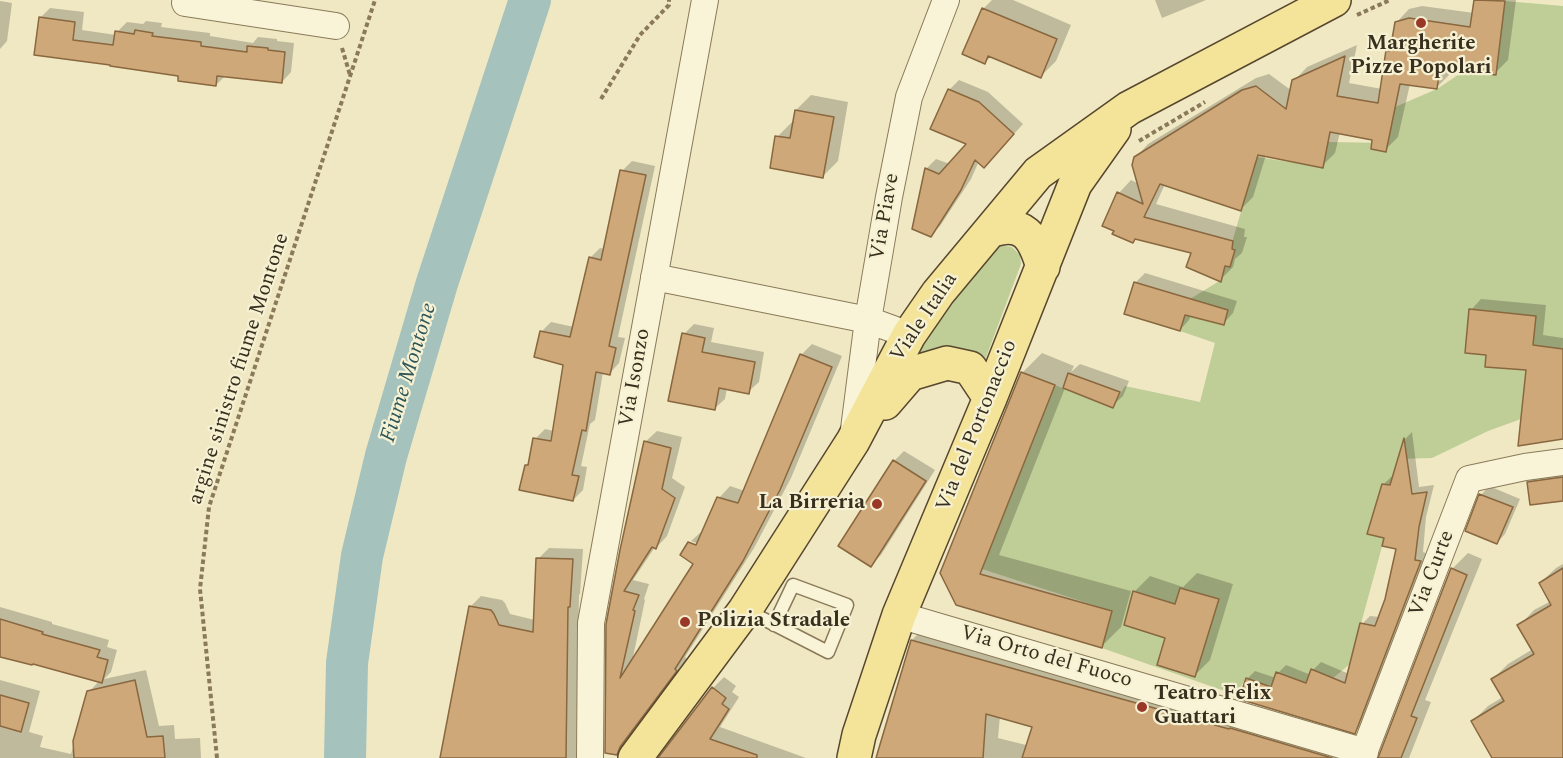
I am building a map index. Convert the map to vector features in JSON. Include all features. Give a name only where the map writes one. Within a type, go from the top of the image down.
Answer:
[{"type":"main road","name":"Viale Italia","points":[[635,758],[745,610],[853,441],[909,335],[938,293],[1038,173],[1130,108],[1343,9]]},
{"type":"main road","name":"Via del Portonaccio","points":[[854,758],[859,735],[899,615],[1076,184],[1130,108]]},
{"type":"main road","points":[[990,231],[1002,226],[1020,228],[1030,237],[1043,267]]},
{"type":"main road","points":[[853,441],[910,374],[947,363],[970,368],[990,398]]},
{"type":"street","name":"Via Isonzo","points":[[590,758],[591,623],[705,0]]},
{"type":"street","name":"Via Piave","points":[[853,441],[868,320],[909,97],[946,0]]},
{"type":"street","points":[[180,1],[336,26]]},
{"type":"street","points":[[654,277],[868,320],[909,335]]},
{"type":"street","name":"Via Curte","points":[[1364,755],[1469,478],[1563,462]]},
{"type":"street","name":"Via Orto del Fuoco","points":[[899,615],[1364,755]]},
{"type":"lane","points":[[745,610],[774,625],[828,652],[848,605],[793,585],[774,625]]},
{"type":"path","name":"argine sinistro fiume Montone","points":[[217,758],[200,589],[209,507],[375,0]]},
{"type":"path","points":[[601,99],[640,36],[669,4],[669,0]]},
{"type":"path","points":[[1343,9],[1390,0]]},
{"type":"path","points":[[1138,141],[1210,99]]},
{"type":"green space","points":[[1505,1],[1563,6],[1563,349],[1531,345],[1521,419],[1488,431],[1432,458],[1397,459],[1387,528],[1350,664],[1333,678],[1311,669],[1306,683],[1277,672],[1271,687],[1246,678],[1236,695],[1102,648],[1112,611],[982,569],[1055,385],[1112,408],[1125,386],[1200,402],[1215,343],[1180,331],[1190,299],[1221,280],[1257,157],[1323,167],[1328,142],[1388,143],[1395,107],[1437,89],[1464,71],[1495,75]]},
{"type":"green space","points":[[999,245],[1012,247],[1020,255],[1021,264],[982,368],[909,367],[964,281]]},
{"type":"building","points":[[1474,0],[1505,1],[1496,75],[1440,68],[1437,89],[1400,84],[1386,152],[1371,149],[1372,140],[1330,132],[1323,168],[1258,155],[1241,211],[1160,184],[1144,217],[1233,241],[1232,249],[1235,250],[1230,267],[1225,266],[1221,282],[1186,267],[1191,253],[1135,239],[1133,243],[1112,234],[1114,231],[1102,226],[1117,192],[1143,204],[1132,165],[1134,157],[1242,90],[1256,86],[1286,109],[1292,80],[1345,56],[1337,96],[1378,103],[1386,50],[1390,51],[1395,22],[1409,18],[1470,27]]},
{"type":"building","points":[[982,8],[1057,39],[1041,78],[988,56],[985,64],[962,54]]},
{"type":"building","points":[[39,17],[75,22],[73,40],[113,45],[115,31],[134,34],[135,30],[153,33],[152,36],[201,42],[201,46],[247,52],[247,46],[285,52],[282,83],[217,76],[216,86],[178,81],[178,76],[34,55]]},
{"type":"building","points":[[948,89],[979,102],[1014,134],[984,168],[975,160],[961,190],[931,237],[912,229],[925,168],[939,174],[966,144],[930,129]]},
{"type":"building","points":[[795,110],[834,117],[823,178],[770,168],[775,136],[790,138]]},
{"type":"building","points":[[620,170],[646,175],[609,346],[616,348],[610,375],[596,372],[586,431],[582,430],[572,475],[579,476],[573,501],[519,490],[525,465],[528,465],[533,438],[551,441],[563,365],[534,357],[540,331],[570,337],[589,257],[601,260]]},
{"type":"building","points":[[1134,282],[1228,310],[1224,325],[1185,315],[1180,331],[1124,314]]},
{"type":"building","points":[[1469,309],[1536,316],[1533,345],[1563,349],[1563,439],[1518,446],[1526,370],[1485,367],[1486,355],[1465,353]]},
{"type":"building","points":[[682,333],[705,338],[702,352],[755,362],[749,394],[719,388],[715,410],[668,401]]},
{"type":"building","points":[[800,354],[832,367],[780,490],[743,561],[675,669],[677,671],[620,747],[617,755],[605,753],[606,624],[644,441],[671,448],[662,489],[675,498],[656,549],[652,547],[624,591],[639,595],[633,610],[635,611],[620,678],[693,564],[680,555],[688,542],[696,545],[717,497],[738,503]]},
{"type":"building","points":[[1021,372],[1055,385],[980,574],[1112,611],[1102,648],[956,605],[940,573]]},
{"type":"building","points":[[1068,373],[1120,392],[1113,408],[1063,388]]},
{"type":"building","points":[[1404,438],[1412,494],[1427,492],[1415,560],[1421,561],[1355,734],[1239,699],[1246,678],[1271,687],[1276,672],[1306,683],[1311,669],[1345,683],[1360,623],[1375,626],[1385,599],[1396,549],[1382,546],[1384,538],[1367,534],[1382,484],[1390,485]]},
{"type":"building","points":[[893,460],[926,481],[871,567],[838,546]]},
{"type":"building","points":[[1563,477],[1563,501],[1530,505],[1527,482]]},
{"type":"building","points":[[1479,494],[1513,507],[1497,544],[1465,531]]},
{"type":"building","points":[[536,558],[573,559],[570,607],[568,607],[566,758],[440,758],[469,606],[491,610],[499,625],[533,632]]},
{"type":"building","points":[[1451,568],[1467,575],[1411,716],[1417,718],[1401,758],[1378,758]]},
{"type":"building","points":[[1563,568],[1563,758],[1492,758],[1471,721],[1504,701],[1491,679],[1534,654],[1517,625],[1551,605],[1539,583]]},
{"type":"building","points":[[1180,588],[1219,599],[1195,677],[1157,665],[1165,638],[1124,625],[1133,591],[1175,604]]},
{"type":"building","points":[[0,619],[43,632],[42,634],[100,650],[97,657],[108,660],[102,683],[0,657]]},
{"type":"building","points":[[911,640],[1332,758],[1022,758],[1032,727],[986,714],[983,758],[876,758]]},
{"type":"building","points":[[135,680],[147,737],[163,736],[165,758],[74,758],[73,741],[87,691]]},
{"type":"building","points":[[712,687],[726,698],[722,704],[729,709],[710,739],[757,755],[757,758],[658,758]]},
{"type":"building","points":[[0,695],[29,703],[21,732],[0,726]]},
{"type":"waterway","name":"Fiume Montone","points":[[345,758],[347,663],[362,556],[386,456],[437,283],[530,0]]},
{"type":"place","name":"Margherite Pizze Popolari","points":[[1421,23]]},
{"type":"place","name":"La Birreria","points":[[877,504]]},
{"type":"place","name":"Polizia Stradale","points":[[685,622]]},
{"type":"place","name":"Teatro Felix Guattari","points":[[1142,707]]}]
